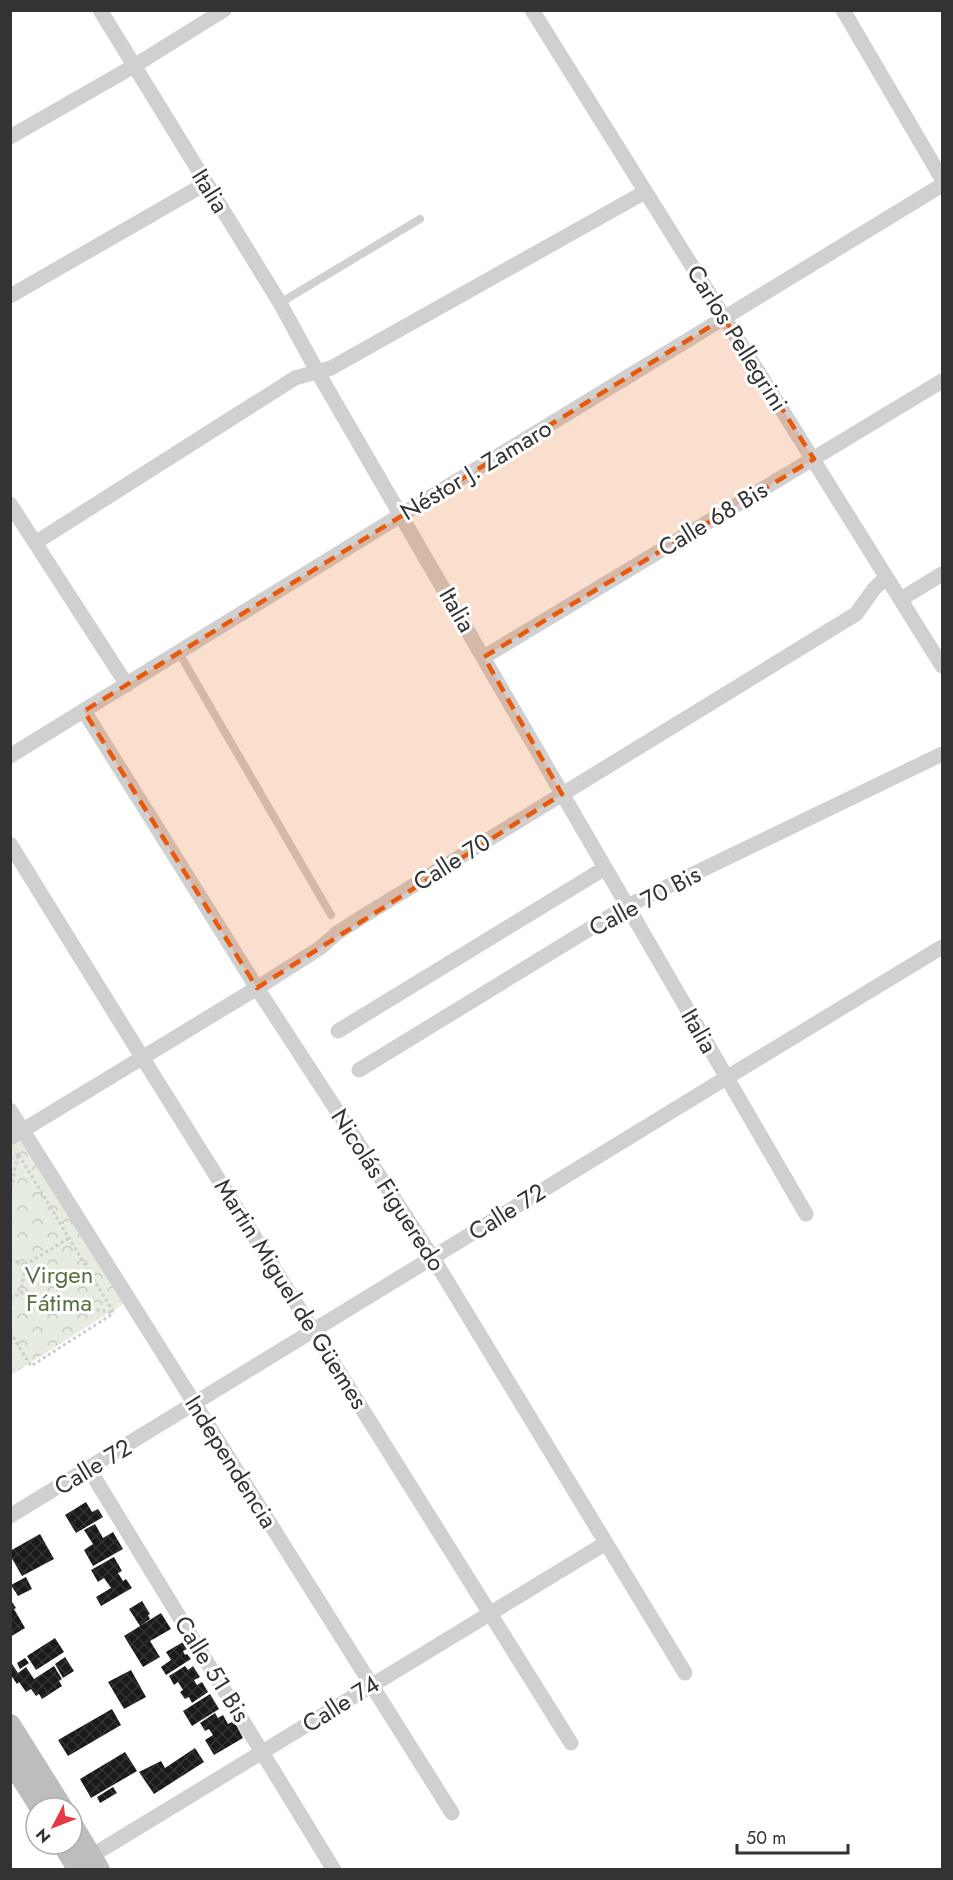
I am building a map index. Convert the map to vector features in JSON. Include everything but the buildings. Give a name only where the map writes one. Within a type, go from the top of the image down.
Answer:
[{"type":"main road","points":[[10,1725],[54,1796]]},
{"type":"main road","points":[[10,1759],[33,1796]]},
{"type":"street","name":"Italia","points":[[100,10],[280,303],[317,371],[806,1214]]},
{"type":"street","points":[[10,137],[134,66],[224,10]]},
{"type":"street","name":"Carlos Pellegrini","points":[[532,10],[942,666]]},
{"type":"street","points":[[843,10],[942,179]]},
{"type":"street","points":[[10,296],[206,184]]},
{"type":"street","name":"Néstor J. Zamaro","points":[[10,756],[942,185]]},
{"type":"street","points":[[35,543],[295,378],[331,368],[645,192]]},
{"type":"street","name":"Calle 68 Bis","points":[[484,657],[942,381]]},
{"type":"street","points":[[10,504],[127,685]]},
{"type":"street","points":[[901,599],[942,574]]},
{"type":"street","name":"Calle 70","points":[[17,1135],[320,948],[337,933],[362,917],[856,614],[886,577]]},
{"type":"street","name":"Nicolás Figueredo","points":[[84,711],[256,988],[433,1258],[685,1672]]},
{"type":"street","name":"Calle 70 Bis","points":[[359,1070],[627,906],[942,754]]},
{"type":"street","name":"Martin Miguel de Güemes","points":[[10,844],[572,1743]]},
{"type":"street","points":[[338,1031],[605,868]]},
{"type":"street","name":"Calle 72","points":[[10,1516],[942,947]]},
{"type":"street","name":"Independencia","points":[[10,1110],[17,1135],[195,1404],[452,1813]]},
{"type":"street","name":"Calle 51 Bis","points":[[89,1469],[334,1869]]},
{"type":"street","name":"Calle 74","points":[[86,1865],[372,1684],[606,1543]]},
{"type":"lane","points":[[280,303],[420,219]]},
{"type":"lane","points":[[179,653],[331,915]]},
{"type":"path","points":[[10,1158],[18,1154]]},
{"type":"path","points":[[10,1194],[18,1154]]},
{"type":"path","points":[[18,1154],[114,1313]]},
{"type":"path","points":[[25,1265],[69,1238]]},
{"type":"path","points":[[10,1259],[25,1265]]},
{"type":"path","points":[[21,1293],[25,1265]]},
{"type":"path","points":[[10,1299],[21,1293],[114,1313]]},
{"type":"path","points":[[10,1332],[31,1366],[114,1313]]},
{"type":"highlighted area","points":[[724,318],[814,459],[484,657],[562,794],[257,988],[84,711]]},
{"type":"green space","name":"Virgen Fátima","points":[[21,1138],[123,1304],[11,1375],[10,1144]]}]
